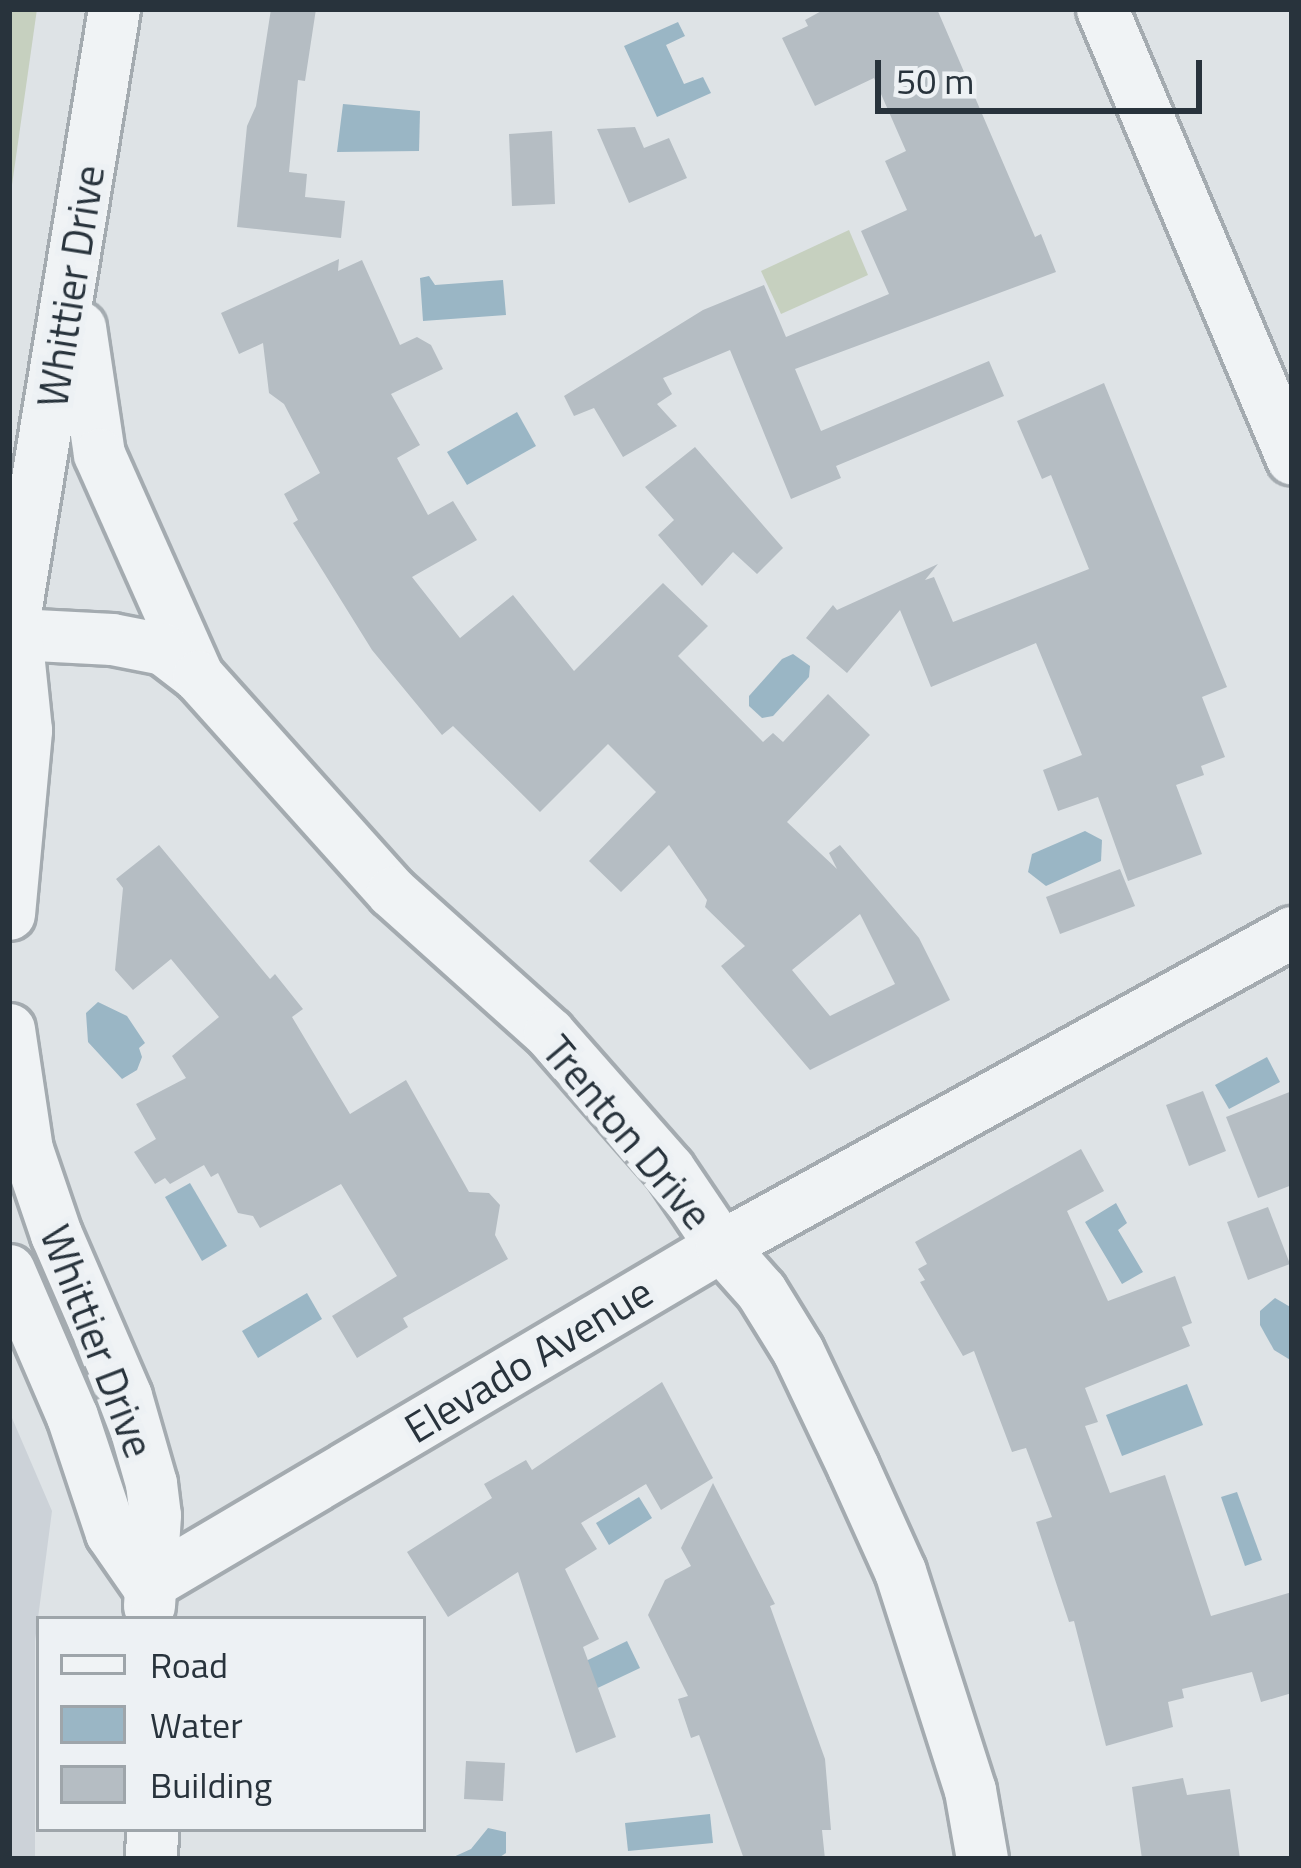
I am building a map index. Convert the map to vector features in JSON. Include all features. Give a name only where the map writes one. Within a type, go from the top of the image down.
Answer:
[{"type":"street","name":"Whittier Drive","points":[[9,914],[26,746],[12,642],[113,9]]},
{"type":"street","points":[[1102,9],[1292,458]]},
{"type":"street","points":[[72,273],[99,454],[198,676]]},
{"type":"street","name":"Trenton Drive","points":[[12,642],[112,639],[164,649],[198,676],[392,892],[549,1033],[612,1100],[760,1291],[798,1351],[900,1571],[970,1790],[982,1859]]},
{"type":"street","name":"Elevado Avenue","points":[[148,1602],[721,1246],[1292,932]]},
{"type":"street","name":"Whittier Drive","points":[[9,1029],[27,1149],[56,1234],[125,1396],[151,1483],[155,1516],[148,1602]]},
{"type":"street","name":"Whittier Drive","points":[[9,1270],[72,1416],[112,1533],[148,1602]]},
{"type":"shaded area","points":[[9,1411],[52,1511],[36,1616],[35,1859],[9,1859]]},
{"type":"green space","points":[[9,9],[37,9],[9,206]]},
{"type":"green space","points":[[849,230],[868,275],[781,314],[761,271]]},
{"type":"water","points":[[678,22],[685,36],[666,45],[684,84],[703,77],[711,93],[657,117],[624,46]]},
{"type":"water","points":[[343,104],[420,111],[419,151],[337,152]]},
{"type":"water","points":[[429,276],[435,285],[503,280],[506,315],[423,321],[420,278]]},
{"type":"water","points":[[517,412],[536,446],[467,485],[447,452]]},
{"type":"water","points":[[793,654],[810,666],[809,677],[773,716],[762,718],[749,706],[749,696],[782,659]]},
{"type":"water","points":[[1085,831],[1102,840],[1101,861],[1046,886],[1028,872],[1032,854]]},
{"type":"water","points":[[98,1002],[127,1016],[145,1043],[139,1048],[142,1057],[137,1070],[122,1079],[88,1042],[86,1013]]},
{"type":"water","points":[[1267,1057],[1280,1082],[1229,1109],[1215,1085]]},
{"type":"water","points":[[190,1183],[227,1246],[202,1261],[165,1197]]},
{"type":"water","points":[[1116,1203],[1127,1223],[1118,1230],[1143,1272],[1122,1284],[1085,1222]]},
{"type":"water","points":[[307,1293],[322,1319],[258,1358],[242,1331]]},
{"type":"water","points":[[1275,1298],[1292,1308],[1292,1361],[1274,1350],[1260,1325],[1260,1311]]},
{"type":"water","points":[[1187,1384],[1203,1425],[1122,1456],[1106,1415]]},
{"type":"water","points":[[1237,1492],[1262,1560],[1245,1566],[1221,1497]]},
{"type":"water","points":[[639,1497],[652,1518],[609,1545],[596,1523]]},
{"type":"water","points":[[627,1641],[640,1668],[568,1702],[555,1676]]},
{"type":"water","points":[[710,1814],[713,1843],[628,1851],[625,1823]]},
{"type":"water","points":[[488,1828],[506,1832],[506,1853],[497,1859],[449,1859],[471,1849]]},
{"type":"building","points":[[271,9],[316,9],[305,81],[298,80],[289,172],[307,174],[305,197],[345,201],[341,238],[237,227],[247,126],[256,106]]},
{"type":"building","points":[[825,9],[937,9],[1035,237],[1041,234],[1056,272],[795,369],[821,431],[989,361],[1004,396],[836,466],[841,478],[791,499],[730,350],[663,378],[672,394],[657,404],[677,426],[623,457],[594,408],[574,416],[564,396],[703,310],[764,285],[786,337],[889,294],[861,231],[907,210],[885,161],[906,151],[874,78],[815,106],[782,38],[808,26],[805,20]]},
{"type":"building","points":[[635,127],[644,148],[669,138],[687,178],[629,203],[597,129]]},
{"type":"building","points":[[552,131],[555,204],[512,206],[509,134]]},
{"type":"building","points":[[339,259],[338,271],[362,260],[400,345],[417,337],[431,345],[443,369],[391,394],[420,445],[397,458],[428,515],[453,501],[477,540],[412,577],[460,638],[513,595],[574,671],[663,583],[708,626],[678,656],[763,742],[773,733],[783,742],[828,694],[870,735],[787,822],[837,869],[829,853],[840,845],[919,938],[950,1000],[810,1070],[721,966],[745,946],[705,907],[707,900],[669,845],[621,892],[589,861],[656,792],[608,744],[540,812],[453,726],[442,735],[372,650],[293,523],[298,520],[284,494],[320,473],[284,404],[269,393],[263,343],[239,354],[221,313]],"holes":[[[860,914],[895,984],[830,1016],[792,970]]]},
{"type":"building","points":[[1104,383],[1227,687],[1202,697],[1225,757],[1201,766],[1204,775],[1176,785],[1202,854],[1128,881],[1098,797],[1058,811],[1043,770],[1082,755],[1036,643],[931,687],[900,610],[847,673],[806,638],[833,605],[837,610],[938,564],[925,580],[934,577],[953,622],[1089,569],[1051,475],[1042,479],[1017,421]]},
{"type":"building","points":[[695,447],[783,548],[757,574],[733,552],[702,586],[658,535],[674,520],[645,487]]},
{"type":"building","points":[[159,845],[270,979],[275,974],[303,1009],[292,1017],[350,1114],[406,1080],[469,1192],[489,1193],[500,1205],[495,1235],[508,1259],[403,1318],[408,1327],[357,1358],[332,1316],[397,1276],[341,1184],[260,1228],[253,1216],[238,1213],[218,1173],[211,1177],[204,1165],[170,1184],[165,1178],[155,1184],[134,1152],[156,1139],[136,1104],[186,1078],[172,1056],[219,1017],[171,959],[133,990],[115,970],[123,888],[116,879]]},
{"type":"building","points":[[1120,869],[1135,906],[1060,934],[1046,897]]},
{"type":"building","points":[[1203,1091],[1226,1151],[1189,1166],[1166,1105]]},
{"type":"building","points":[[1292,1091],[1292,1185],[1258,1198],[1226,1117]]},
{"type":"building","points":[[1081,1149],[1104,1191],[1067,1211],[1108,1301],[1175,1276],[1192,1323],[1182,1327],[1190,1346],[1085,1388],[1098,1422],[1085,1426],[1110,1493],[1165,1475],[1211,1616],[1292,1592],[1292,1693],[1261,1702],[1252,1672],[1182,1689],[1184,1698],[1168,1702],[1173,1727],[1106,1746],[1074,1621],[1069,1622],[1036,1522],[1052,1517],[1026,1448],[1012,1452],[974,1351],[963,1356],[920,1282],[925,1280],[918,1269],[927,1264],[915,1242]]},
{"type":"building","points":[[1268,1207],[1290,1264],[1248,1280],[1227,1222]]},
{"type":"building","points":[[662,1382],[713,1478],[661,1510],[646,1484],[581,1523],[597,1549],[565,1569],[599,1639],[583,1647],[616,1737],[576,1753],[518,1572],[448,1617],[407,1552],[492,1498],[484,1484],[526,1460],[532,1470]]},
{"type":"building","points":[[713,1483],[775,1604],[770,1606],[825,1759],[831,1830],[822,1830],[825,1859],[744,1859],[699,1735],[691,1738],[678,1699],[688,1696],[648,1615],[665,1580],[691,1566],[681,1548]]},
{"type":"building","points":[[466,1761],[505,1763],[503,1801],[464,1799]]},
{"type":"building","points":[[1183,1778],[1187,1795],[1230,1789],[1240,1859],[1142,1859],[1132,1787]]}]
